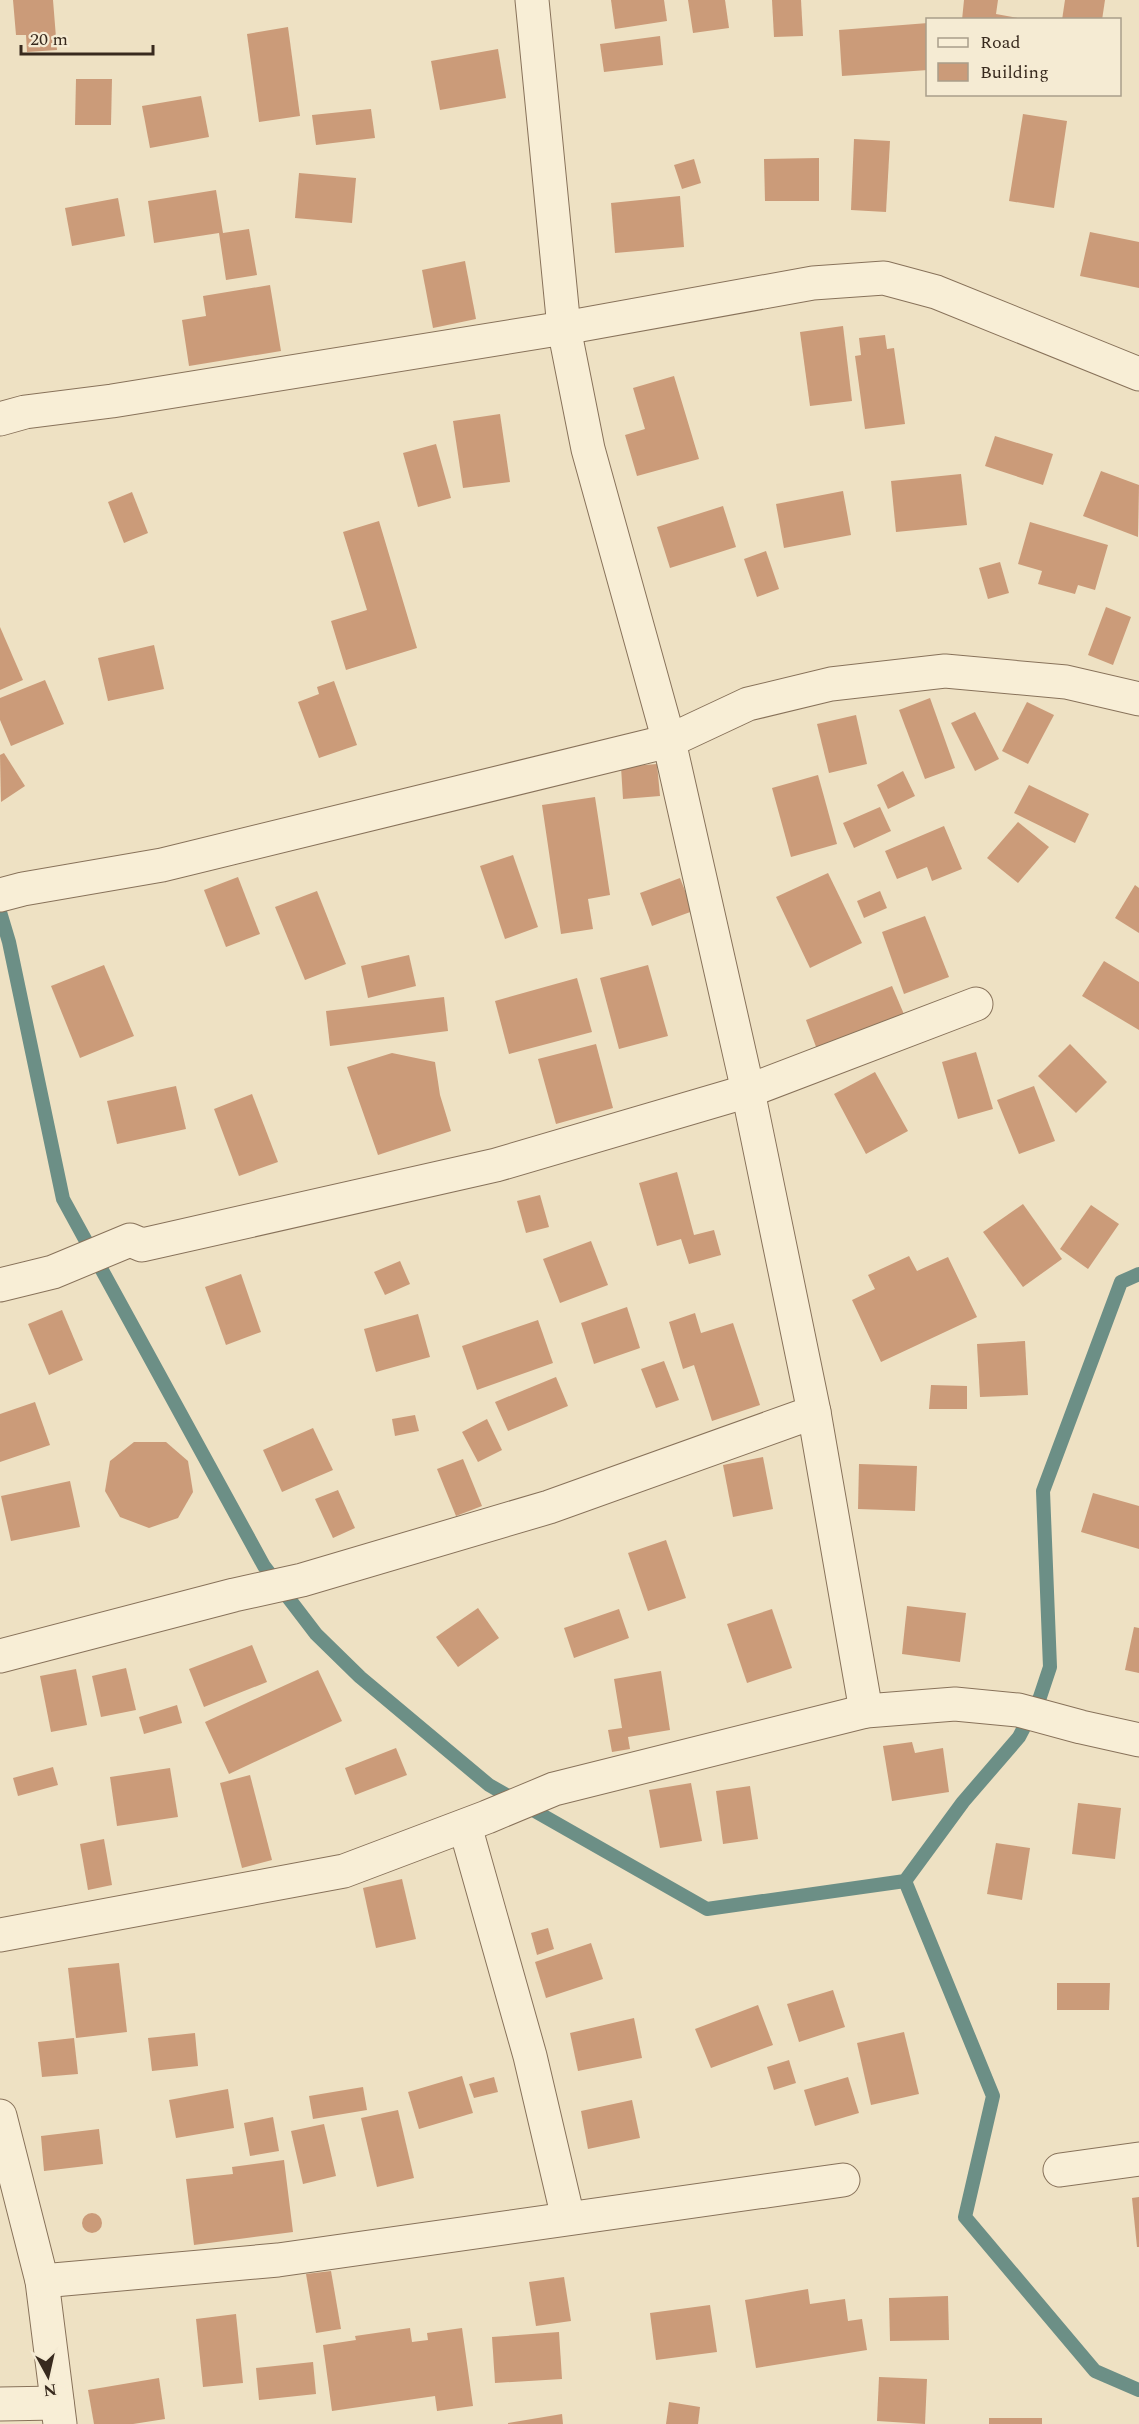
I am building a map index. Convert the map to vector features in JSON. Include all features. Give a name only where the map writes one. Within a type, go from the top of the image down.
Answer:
[{"type":"street","points":[[532,0],[564,328],[588,449],[669,741],[748,1091],[814,1412],[866,1711]]},
{"type":"street","points":[[0,419],[25,412],[124,399],[564,328],[813,283],[884,278],[936,292],[1139,374]]},
{"type":"street","points":[[0,895],[22,889],[162,865],[669,741],[748,704],[831,684],[945,671],[1066,682],[1139,699]]},
{"type":"street","points":[[0,1285],[53,1272],[130,1240],[142,1245],[496,1165],[748,1091],[976,1004]]},
{"type":"street","points":[[0,1656],[234,1595],[302,1580],[549,1507],[814,1412]]},
{"type":"street","points":[[0,1935],[344,1870],[465,1826],[554,1789],[866,1711],[955,1704],[1032,1714],[1139,1740]]},
{"type":"street","points":[[465,1826],[530,2056],[568,2218]]},
{"type":"street","points":[[0,2116],[42,2281],[59,2414],[0,2404]]},
{"type":"street","points":[[1060,2170],[1139,2159]]},
{"type":"street","points":[[42,2281],[278,2260],[843,2180]]},
{"type":"building","points":[[13,0],[53,0],[57,50],[27,52],[26,35],[16,35]]},
{"type":"building","points":[[611,0],[664,0],[667,21],[615,29]]},
{"type":"building","points":[[688,0],[725,0],[729,28],[693,33]]},
{"type":"building","points":[[772,0],[801,0],[803,36],[774,37]]},
{"type":"building","points":[[964,0],[998,0],[996,14],[1018,18],[962,18]]},
{"type":"building","points":[[1065,0],[1105,0],[1102,18],[1062,18]]},
{"type":"building","points":[[926,23],[926,70],[842,76],[839,30]]},
{"type":"building","points":[[288,27],[300,116],[259,122],[247,34]]},
{"type":"building","points":[[660,36],[663,65],[604,72],[600,44]]},
{"type":"building","points":[[498,49],[506,98],[440,110],[431,61]]},
{"type":"building","points":[[76,79],[112,79],[111,125],[75,125]]},
{"type":"building","points":[[201,96],[209,137],[150,148],[142,106]]},
{"type":"building","points":[[371,109],[375,138],[316,145],[312,115]]},
{"type":"building","points":[[1023,114],[1067,121],[1054,208],[1009,201]]},
{"type":"building","points":[[854,139],[890,141],[886,212],[851,210]]},
{"type":"building","points":[[819,158],[819,201],[765,201],[764,159]]},
{"type":"building","points":[[694,159],[701,183],[682,189],[674,165]]},
{"type":"building","points":[[299,173],[356,178],[352,223],[295,218]]},
{"type":"building","points":[[216,190],[223,233],[249,229],[257,275],[226,280],[219,233],[154,243],[148,201]]},
{"type":"building","points":[[680,196],[684,247],[615,253],[611,203]]},
{"type":"building","points":[[118,198],[125,236],[72,246],[65,208]]},
{"type":"building","points":[[1090,232],[1139,242],[1139,288],[1080,276]]},
{"type":"building","points":[[465,261],[476,319],[433,328],[422,270]]},
{"type":"building","points":[[270,285],[281,351],[189,366],[182,320],[206,316],[203,296]]},
{"type":"building","points":[[843,326],[852,401],[810,406],[800,332]]},
{"type":"building","points":[[885,335],[887,349],[894,348],[905,424],[865,429],[855,356],[861,355],[859,338]]},
{"type":"building","points":[[674,376],[699,459],[637,476],[625,435],[645,429],[633,388]]},
{"type":"building","points":[[500,414],[510,482],[463,488],[453,421]]},
{"type":"building","points":[[995,436],[1053,454],[1043,485],[985,466]]},
{"type":"building","points":[[436,444],[451,498],[418,507],[403,453]]},
{"type":"building","points":[[1101,471],[1139,485],[1138,537],[1083,516]]},
{"type":"building","points":[[961,474],[967,525],[896,532],[891,481]]},
{"type":"building","points":[[843,491],[851,535],[784,548],[776,504]]},
{"type":"building","points":[[132,492],[148,533],[124,543],[108,502]]},
{"type":"building","points":[[723,506],[736,547],[670,568],[657,527]]},
{"type":"building","points":[[379,521],[417,648],[346,670],[331,621],[367,610],[343,532]]},
{"type":"building","points":[[1030,522],[1108,545],[1095,590],[1078,585],[1075,594],[1038,584],[1042,571],[1018,564]]},
{"type":"building","points":[[766,551],[779,589],[757,597],[744,559]]},
{"type":"building","points":[[1000,562],[1009,593],[988,599],[979,568]]},
{"type":"building","points":[[1106,607],[1131,617],[1113,665],[1088,655]]},
{"type":"building","points":[[0,627],[23,680],[0,690]]},
{"type":"building","points":[[154,645],[164,689],[108,701],[98,658]]},
{"type":"building","points":[[45,680],[64,724],[11,746],[0,720],[0,698]]},
{"type":"building","points":[[334,681],[357,745],[319,758],[298,702],[319,694],[317,687]]},
{"type":"building","points":[[930,698],[955,768],[925,779],[899,710]]},
{"type":"building","points":[[1027,702],[1054,715],[1028,764],[1002,751]]},
{"type":"building","points":[[975,712],[999,759],[975,771],[951,723]]},
{"type":"building","points":[[856,715],[867,764],[829,773],[817,724]]},
{"type":"building","points":[[4,753],[25,786],[1,802],[0,755]]},
{"type":"building","points":[[657,764],[660,796],[623,799],[621,767]]},
{"type":"building","points":[[903,771],[915,796],[888,809],[877,785]]},
{"type":"building","points":[[818,775],[837,844],[791,857],[772,788]]},
{"type":"building","points":[[1029,785],[1089,814],[1075,843],[1014,813]]},
{"type":"building","points":[[595,797],[610,895],[588,899],[593,929],[561,934],[542,805]]},
{"type":"building","points":[[880,807],[891,831],[854,848],[843,823]]},
{"type":"building","points":[[1018,822],[1049,847],[1018,883],[987,858]]},
{"type":"building","points":[[944,826],[962,869],[932,881],[927,867],[897,879],[885,851]]},
{"type":"building","points":[[513,855],[538,927],[505,939],[480,866]]},
{"type":"building","points":[[828,873],[862,943],[810,968],[776,897]]},
{"type":"building","points":[[238,877],[260,934],[226,947],[204,890]]},
{"type":"building","points":[[680,878],[693,911],[652,926],[640,893]]},
{"type":"building","points":[[1135,885],[1139,888],[1139,933],[1115,918]]},
{"type":"building","points":[[317,891],[346,964],[305,980],[275,907]]},
{"type":"building","points":[[880,891],[887,908],[864,918],[857,901]]},
{"type":"building","points":[[925,916],[949,977],[904,994],[882,932]]},
{"type":"building","points":[[409,955],[416,986],[368,998],[361,966]]},
{"type":"building","points":[[1104,961],[1139,982],[1139,1030],[1082,996]]},
{"type":"building","points":[[104,965],[134,1036],[80,1058],[51,986]]},
{"type":"building","points":[[648,965],[668,1036],[619,1049],[600,978]]},
{"type":"building","points":[[577,978],[592,1032],[509,1054],[495,1001]]},
{"type":"building","points":[[892,986],[906,1019],[818,1052],[806,1020]]},
{"type":"building","points":[[444,997],[448,1031],[330,1046],[326,1011]]},
{"type":"building","points":[[596,1044],[613,1108],[556,1124],[538,1059]]},
{"type":"building","points":[[1070,1044],[1107,1082],[1076,1113],[1038,1076]]},
{"type":"building","points":[[976,1052],[993,1109],[958,1119],[942,1062]]},
{"type":"building","points":[[392,1053],[435,1062],[440,1095],[451,1131],[378,1155],[347,1067]]},
{"type":"building","points":[[875,1072],[908,1131],[866,1154],[834,1094]]},
{"type":"building","points":[[176,1086],[186,1129],[117,1144],[107,1101]]},
{"type":"building","points":[[1034,1086],[1055,1141],[1019,1154],[997,1100]]},
{"type":"building","points":[[252,1094],[278,1162],[239,1176],[214,1109]]},
{"type":"building","points":[[677,1172],[694,1235],[714,1230],[721,1255],[689,1264],[681,1239],[657,1246],[639,1183]]},
{"type":"building","points":[[540,1195],[549,1227],[526,1233],[517,1201]]},
{"type":"building","points":[[1023,1204],[1062,1259],[1023,1287],[983,1232]]},
{"type":"building","points":[[1091,1205],[1119,1224],[1088,1269],[1060,1249]]},
{"type":"building","points":[[591,1241],[608,1285],[560,1303],[543,1259]]},
{"type":"building","points":[[909,1256],[917,1271],[948,1257],[977,1317],[881,1362],[852,1300],[875,1289],[868,1275]]},
{"type":"building","points":[[400,1261],[410,1284],[385,1295],[374,1272]]},
{"type":"building","points":[[241,1274],[261,1332],[226,1345],[205,1287]]},
{"type":"building","points":[[627,1307],[640,1348],[594,1364],[581,1323]]},
{"type":"building","points":[[62,1310],[83,1360],[49,1375],[28,1324]]},
{"type":"building","points":[[695,1313],[701,1333],[733,1323],[760,1405],[712,1421],[694,1365],[683,1369],[669,1322]]},
{"type":"building","points":[[418,1314],[430,1357],[376,1372],[364,1329]]},
{"type":"building","points":[[538,1320],[553,1363],[477,1390],[462,1346]]},
{"type":"building","points":[[1025,1341],[1028,1395],[980,1397],[977,1344]]},
{"type":"building","points":[[664,1361],[679,1400],[656,1408],[641,1369]]},
{"type":"building","points":[[556,1377],[568,1406],[508,1431],[495,1402]]},
{"type":"building","points":[[931,1385],[967,1386],[967,1409],[929,1409]]},
{"type":"building","points":[[35,1402],[50,1445],[0,1462],[0,1414]]},
{"type":"building","points":[[415,1415],[419,1431],[395,1436],[392,1419]]},
{"type":"building","points":[[487,1419],[502,1450],[478,1462],[462,1432]]},
{"type":"building","points":[[313,1428],[333,1470],[282,1492],[263,1450]]},
{"type":"building","points":[[134,1442],[166,1442],[188,1461],[193,1492],[178,1518],[149,1528],[120,1517],[105,1491],[110,1461]]},
{"type":"building","points":[[763,1457],[773,1509],[733,1517],[723,1465]]},
{"type":"building","points":[[463,1459],[482,1506],[456,1516],[437,1469]]},
{"type":"building","points":[[859,1464],[917,1466],[915,1511],[858,1509]]},
{"type":"building","points":[[70,1481],[80,1527],[11,1541],[1,1496]]},
{"type":"building","points":[[338,1490],[355,1528],[333,1538],[315,1499]]},
{"type":"building","points":[[1093,1493],[1139,1506],[1139,1549],[1081,1532]]},
{"type":"building","points":[[666,1540],[686,1598],[648,1611],[628,1553]]},
{"type":"building","points":[[907,1606],[966,1613],[960,1662],[902,1654]]},
{"type":"building","points":[[478,1608],[499,1638],[458,1667],[436,1637]]},
{"type":"building","points":[[619,1609],[629,1638],[574,1658],[564,1628]]},
{"type":"building","points":[[772,1609],[792,1668],[747,1683],[727,1624]]},
{"type":"building","points":[[1134,1627],[1139,1628],[1139,1673],[1125,1670]]},
{"type":"building","points":[[252,1645],[267,1682],[204,1707],[189,1669]]},
{"type":"building","points":[[126,1668],[136,1710],[101,1717],[92,1676]]},
{"type":"building","points":[[76,1669],[87,1725],[51,1732],[40,1676]]},
{"type":"building","points":[[318,1670],[342,1721],[229,1774],[205,1722]]},
{"type":"building","points":[[661,1671],[670,1730],[628,1737],[630,1749],[612,1752],[608,1730],[622,1728],[614,1679]]},
{"type":"building","points":[[177,1705],[182,1723],[144,1734],[139,1717]]},
{"type":"building","points":[[912,1742],[915,1753],[943,1748],[949,1792],[892,1801],[883,1746]]},
{"type":"building","points":[[396,1748],[407,1775],[355,1795],[345,1768]]},
{"type":"building","points":[[53,1767],[58,1785],[18,1796],[13,1778]]},
{"type":"building","points":[[170,1768],[178,1817],[117,1826],[110,1777]]},
{"type":"building","points":[[250,1775],[272,1860],[242,1868],[220,1783]]},
{"type":"building","points":[[691,1783],[702,1841],[660,1848],[649,1790]]},
{"type":"building","points":[[750,1786],[758,1839],[723,1844],[716,1791]]},
{"type":"building","points":[[1078,1803],[1121,1808],[1115,1859],[1072,1854]]},
{"type":"building","points":[[104,1839],[112,1885],[88,1890],[80,1844]]},
{"type":"building","points":[[996,1843],[1030,1848],[1022,1900],[987,1894]]},
{"type":"building","points":[[402,1879],[416,1939],[376,1948],[363,1888]]},
{"type":"building","points":[[548,1928],[554,1949],[537,1955],[531,1933]]},
{"type":"building","points":[[591,1943],[603,1979],[546,1998],[535,1962]]},
{"type":"building","points":[[119,1963],[127,2032],[76,2038],[68,1968]]},
{"type":"building","points":[[1057,1983],[1110,1983],[1109,2010],[1057,2010]]},
{"type":"building","points":[[833,1990],[845,2027],[799,2042],[787,2004]]},
{"type":"building","points":[[758,2005],[773,2045],[711,2068],[695,2029]]},
{"type":"building","points":[[634,2018],[642,2058],[578,2071],[570,2033]]},
{"type":"building","points":[[904,2032],[919,2094],[871,2105],[857,2043]]},
{"type":"building","points":[[195,2033],[198,2066],[152,2071],[148,2038]]},
{"type":"building","points":[[74,2038],[78,2074],[42,2077],[38,2042]]},
{"type":"building","points":[[789,2060],[796,2083],[774,2090],[767,2067]]},
{"type":"building","points":[[462,2076],[473,2113],[419,2129],[408,2092]]},
{"type":"building","points":[[494,2077],[498,2092],[474,2098],[469,2084]]},
{"type":"building","points":[[848,2077],[859,2113],[815,2126],[804,2090]]},
{"type":"building","points":[[363,2087],[367,2110],[313,2119],[309,2096]]},
{"type":"building","points":[[228,2089],[234,2128],[176,2138],[169,2100]]},
{"type":"building","points":[[632,2100],[640,2138],[588,2149],[581,2111]]},
{"type":"building","points":[[398,2110],[414,2178],[377,2187],[361,2118]]},
{"type":"building","points":[[273,2117],[279,2151],[250,2156],[244,2123]]},
{"type":"building","points":[[324,2124],[336,2176],[303,2184],[291,2131]]},
{"type":"building","points":[[99,2129],[103,2164],[44,2171],[41,2136]]},
{"type":"building","points":[[284,2160],[293,2232],[194,2245],[186,2179],[233,2174],[232,2167]]},
{"type":"building","points":[[1139,2197],[1139,2247],[1137,2247],[1132,2198]]},
{"type":"building","points":[[88,2213],[96,2213],[102,2219],[102,2227],[96,2233],[88,2233],[82,2227],[82,2219]]},
{"type":"building","points":[[331,2271],[341,2329],[316,2333],[306,2274]]},
{"type":"building","points":[[564,2277],[571,2321],[536,2326],[529,2282]]},
{"type":"building","points":[[808,2289],[810,2304],[845,2299],[848,2321],[862,2319],[867,2350],[756,2368],[745,2300]]},
{"type":"building","points":[[948,2296],[949,2340],[890,2341],[889,2298]]},
{"type":"building","points":[[710,2305],[717,2352],[656,2360],[650,2313]]},
{"type":"building","points":[[236,2314],[243,2383],[203,2387],[196,2319]]},
{"type":"building","points":[[410,2328],[412,2342],[428,2340],[427,2333],[462,2328],[473,2406],[437,2411],[435,2396],[332,2411],[323,2345],[356,2340],[355,2336]]},
{"type":"building","points":[[559,2332],[562,2379],[495,2383],[492,2337]]},
{"type":"building","points":[[313,2362],[316,2394],[259,2400],[256,2368]]},
{"type":"building","points":[[879,2377],[927,2379],[925,2424],[877,2421]]},
{"type":"building","points":[[159,2378],[165,2419],[133,2424],[94,2424],[88,2390]]},
{"type":"building","points":[[669,2402],[700,2407],[698,2424],[666,2424]]},
{"type":"building","points":[[562,2414],[563,2424],[508,2424],[508,2423]]},
{"type":"building","points":[[989,2418],[1042,2418],[1042,2424],[989,2424]]},
{"type":"waterway","points":[[0,912],[9,942],[63,1199],[264,1566],[316,1634],[360,1677],[489,1785],[707,1909],[905,1881],[963,1802],[1019,1737],[1040,1697],[1050,1667],[1043,1491],[1121,1282],[1139,1274]]},
{"type":"waterway","points":[[905,1881],[993,2096],[965,2217],[1095,2371],[1139,2390]]}]
